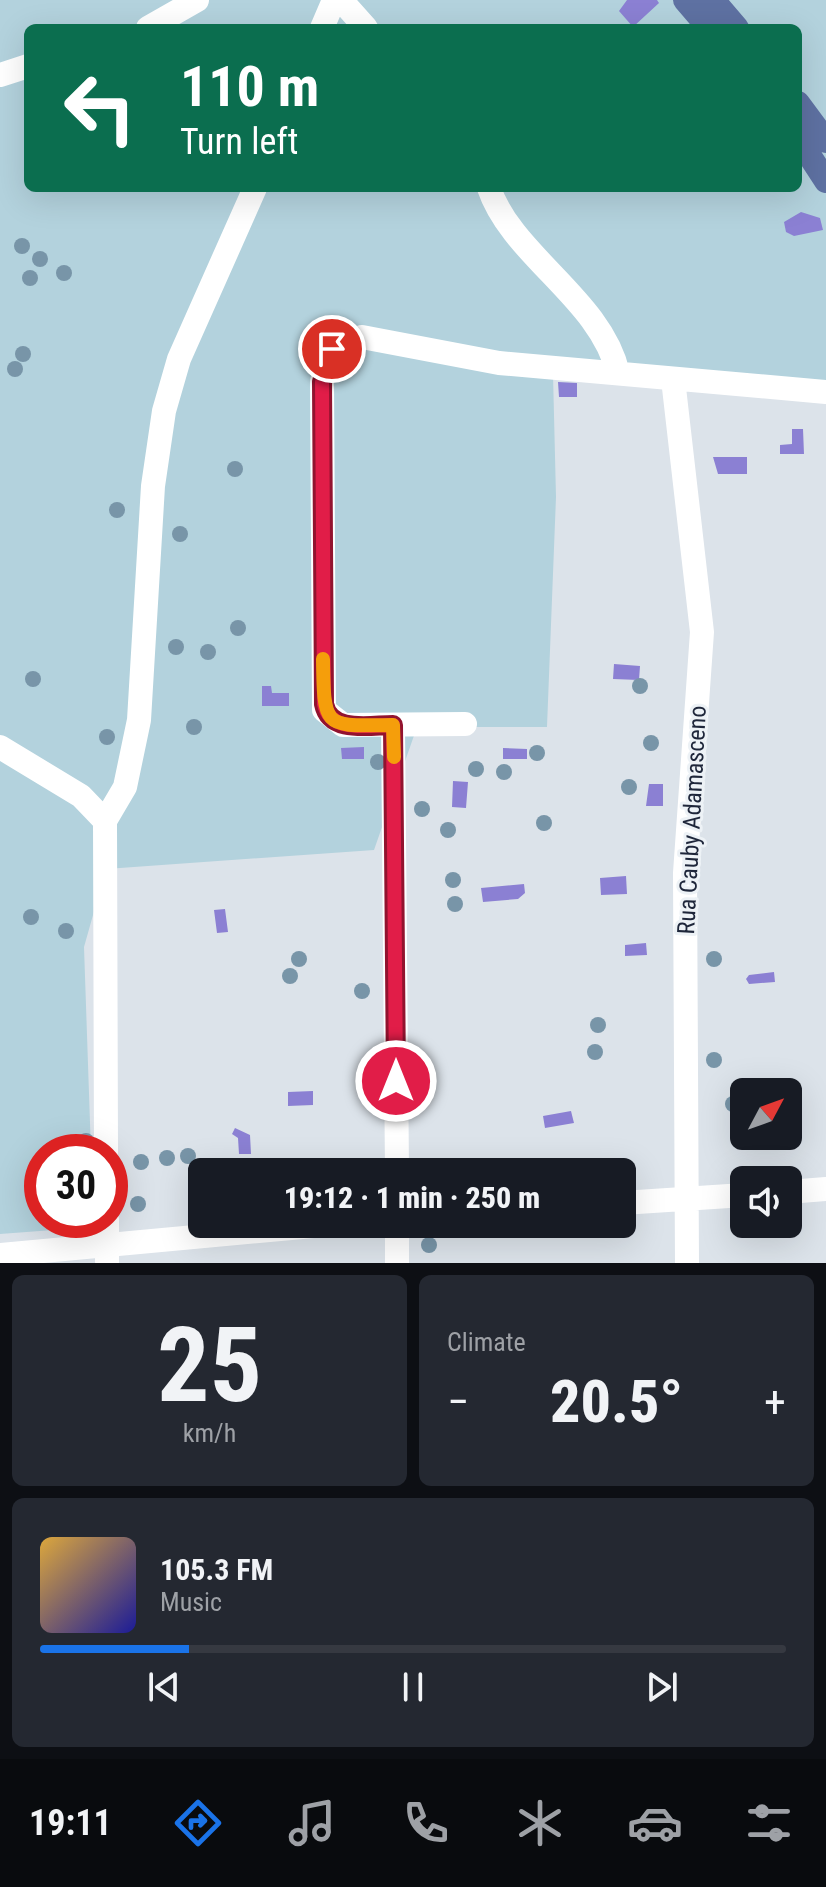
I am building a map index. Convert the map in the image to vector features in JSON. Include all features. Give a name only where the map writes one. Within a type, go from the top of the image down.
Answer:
[{"type":"main road","points":[[685,0],[706,24]]},
{"type":"main road","points":[[713,0],[734,24]]},
{"type":"main road","points":[[802,108],[826,141]]},
{"type":"main road","points":[[802,144],[826,181]]},
{"type":"street","points":[[155,24],[197,0]]},
{"type":"street","points":[[324,24],[334,0]]},
{"type":"street","points":[[341,0],[362,24]]},
{"type":"street","points":[[0,75],[24,67]]},
{"type":"street","points":[[106,1134],[105,821],[125,787],[139,720],[153,486],[164,411],[179,359],[253,192]]},
{"type":"street","points":[[490,192],[497,210],[583,309],[609,348],[618,373]]},
{"type":"street","points":[[465,724],[343,725],[324,710],[322,382],[332,349],[345,340],[362,337],[499,363],[826,392]]},
{"type":"street","name":"Rua Cauby Adamasceno","points":[[673,379],[702,632],[685,873],[687,1263]]},
{"type":"street","points":[[393,725],[397,1158]]},
{"type":"street","points":[[0,747],[81,796],[105,821]]},
{"type":"street","points":[[802,1191],[826,1189]]},
{"type":"street","points":[[636,1202],[730,1196]]},
{"type":"street","points":[[0,1255],[107,1255],[232,1238]]},
{"type":"street","points":[[397,1238],[397,1263]]},
{"type":"shaded area","points":[[0,0],[826,0],[826,400],[553,374],[556,497],[547,727],[417,727],[374,850],[106,869],[84,947],[90,1134],[24,1134],[24,1232],[0,1234]]},
{"type":"shaded area","points":[[627,0],[657,0],[659,3],[636,24],[630,24],[619,11]]},
{"type":"shaded area","points":[[801,212],[820,218],[823,230],[794,236],[786,232],[784,222]]},
{"type":"shaded area","points":[[558,382],[577,383],[577,397],[559,397]]},
{"type":"shaded area","points":[[792,429],[803,429],[804,454],[780,454],[780,445],[792,444]]},
{"type":"shaded area","points":[[713,457],[747,457],[747,474],[718,474]]},
{"type":"shaded area","points":[[614,664],[640,666],[639,680],[613,679]]},
{"type":"shaded area","points":[[262,686],[271,686],[272,693],[289,693],[289,706],[262,706]]},
{"type":"shaded area","points":[[364,747],[364,759],[342,759],[341,748]]},
{"type":"shaded area","points":[[503,748],[527,749],[527,759],[503,759]]},
{"type":"shaded area","points":[[453,781],[468,782],[466,808],[452,807]]},
{"type":"shaded area","points":[[649,784],[663,784],[663,806],[646,806]]},
{"type":"shaded area","points":[[626,876],[627,894],[601,895],[600,878]]},
{"type":"shaded area","points":[[524,884],[525,893],[518,899],[483,902],[481,888]]},
{"type":"shaded area","points":[[225,909],[228,932],[217,933],[214,910]]},
{"type":"shaded area","points":[[646,943],[647,955],[625,956],[625,945]]},
{"type":"shaded area","points":[[774,972],[775,982],[749,984],[746,979],[749,975]]},
{"type":"shaded area","points":[[313,1091],[313,1105],[288,1106],[288,1092]]},
{"type":"shaded area","points":[[571,1111],[574,1123],[545,1128],[543,1116]]},
{"type":"shaded area","points":[[235,1128],[250,1135],[251,1154],[239,1154],[238,1138],[232,1134]]},
{"type":"slow traffic","points":[[323,659],[324,710],[329,717],[343,725],[393,725],[394,757]]},
{"type":"route","points":[[332,349],[322,382],[324,710],[343,725],[393,725],[396,1081]]}]
